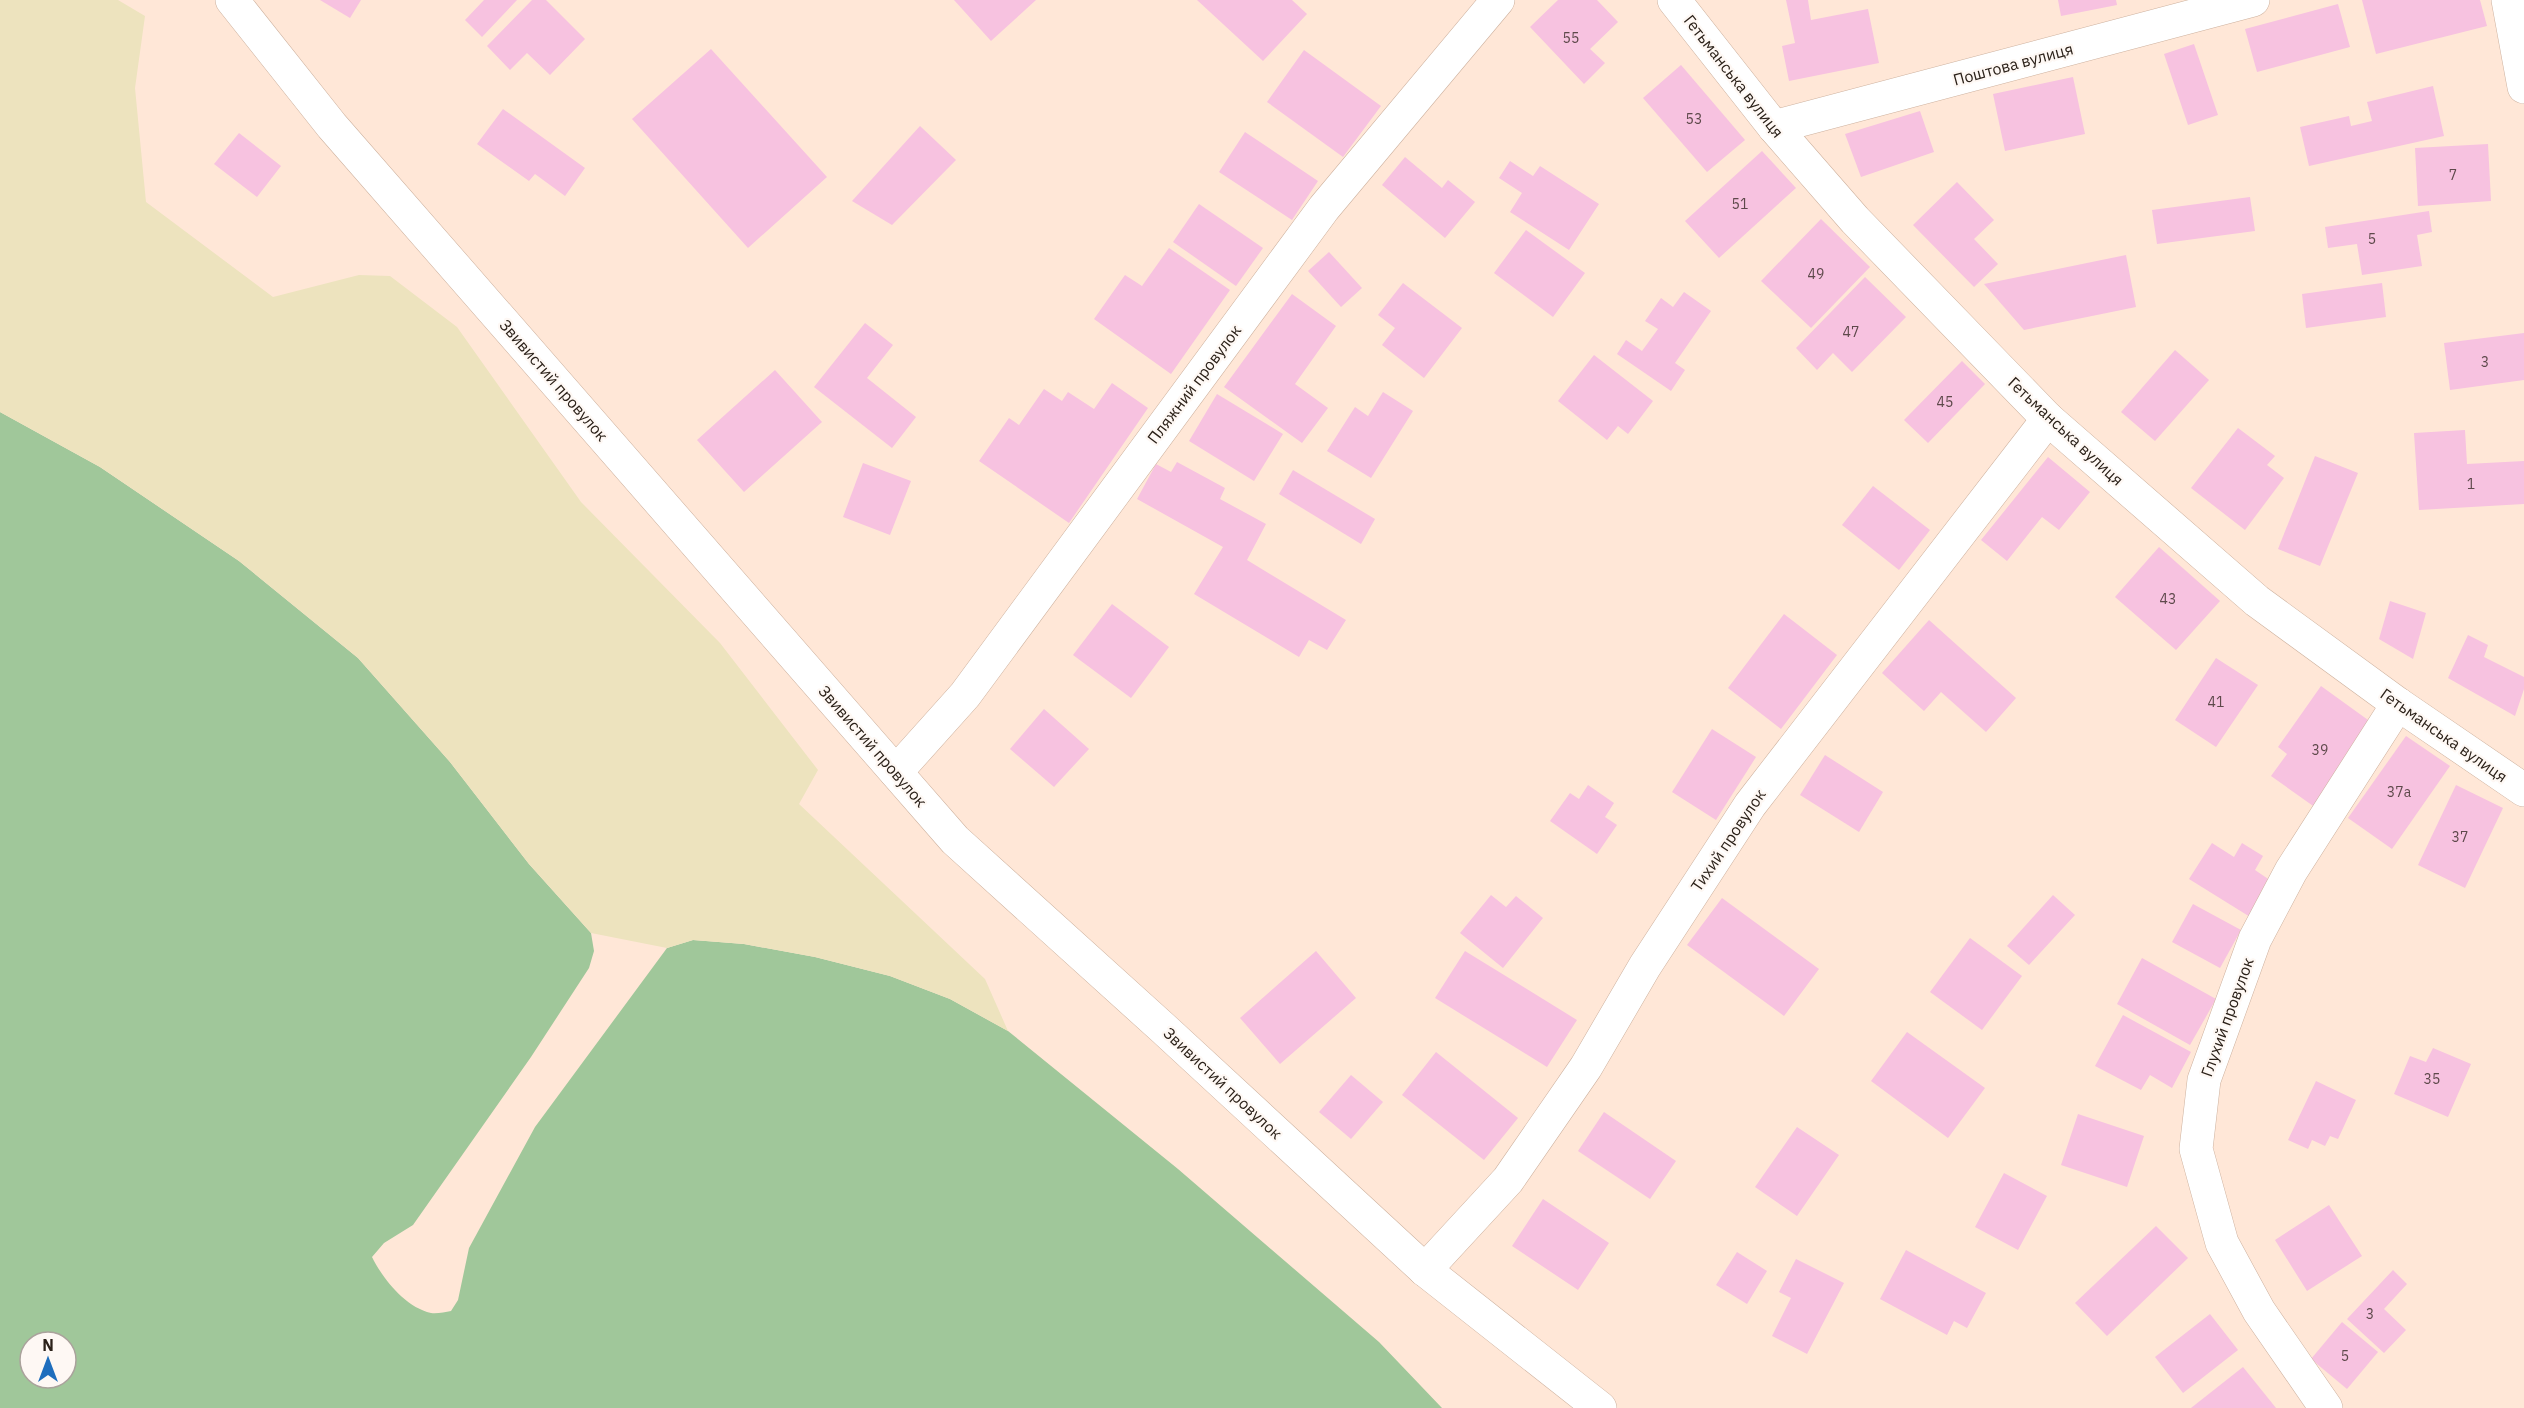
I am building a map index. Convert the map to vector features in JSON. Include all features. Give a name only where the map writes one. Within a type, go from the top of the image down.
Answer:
[{"type":"street","name":"Звивистий провулок","points":[[232,0],[332,126],[955,840],[1425,1270],[1600,1408]]},
{"type":"street","name":"Пляжний провулок","points":[[896,772],[965,695],[1324,208],[1498,0]]},
{"type":"street","name":"Гетьманська вулиця","points":[[1674,0],[1774,127],[1855,220],[2048,419],[2257,601],[2398,704],[2524,790]]},
{"type":"street","name":"Поштова вулиця","points":[[1774,127],[2253,0]]},
{"type":"street","points":[[2508,0],[2524,87]]},
{"type":"street","name":"Тихий провулок","points":[[1425,1270],[1508,1180],[1586,1067],[1646,966],[1750,804],[2048,419]]},
{"type":"street","name":"Глухий провулок","points":[[2326,1408],[2259,1311],[2222,1243],[2196,1149],[2204,1080],[2255,939],[2290,871],[2398,704]]},
{"type":"green space","points":[[0,412],[100,467],[239,561],[358,658],[450,762],[529,864],[591,933],[594,951],[589,968],[531,1057],[413,1225],[384,1243],[372,1257],[389,1283],[412,1305],[431,1313],[451,1311],[458,1300],[469,1248],[535,1127],[667,948],[693,940],[744,944],[815,957],[890,976],[950,999],[1008,1031],[1178,1169],[1379,1342],[1442,1408],[0,1408]]},
{"type":"sand","points":[[0,0],[118,0],[145,16],[135,88],[146,202],[273,297],[359,275],[390,276],[457,327],[581,502],[720,643],[818,770],[799,804],[985,979],[1008,1031],[950,999],[890,976],[815,957],[744,944],[693,940],[667,948],[591,933],[529,864],[450,762],[358,658],[239,561],[100,467],[0,412]]},
{"type":"building","points":[[320,0],[361,0],[350,18]]},
{"type":"building","points":[[484,0],[517,0],[482,37],[465,20]]},
{"type":"building","points":[[532,0],[546,0],[585,39],[550,75],[527,53],[510,70],[487,46]]},
{"type":"building","points":[[954,0],[1036,0],[991,41]]},
{"type":"building","points":[[1197,0],[1292,0],[1307,14],[1263,61]]},
{"type":"building","points":[[1558,0],[1597,0],[1618,22],[1590,49],[1605,63],[1584,84],[1530,27]]},
{"type":"building","points":[[1786,0],[1808,0],[1811,20],[1868,9],[1879,63],[1789,81],[1782,46],[1795,43]]},
{"type":"building","points":[[2058,0],[2116,0],[2117,5],[2061,16]]},
{"type":"building","points":[[2362,0],[2480,0],[2487,26],[2376,54]]},
{"type":"building","points":[[2338,4],[2350,47],[2257,72],[2245,29]]},
{"type":"building","points":[[2194,44],[2218,115],[2188,125],[2164,54]]},
{"type":"building","points":[[711,49],[827,177],[748,248],[632,119]]},
{"type":"building","points":[[1304,50],[1381,106],[1343,157],[1267,102]]},
{"type":"building","points":[[1681,65],[1745,140],[1707,172],[1643,98]]},
{"type":"building","points":[[2073,77],[2085,134],[2005,151],[1993,94]]},
{"type":"building","points":[[2433,86],[2444,136],[2309,166],[2300,127],[2349,116],[2351,126],[2372,121],[2367,102]]},
{"type":"building","points":[[503,109],[585,168],[565,196],[535,174],[529,181],[477,144]]},
{"type":"building","points":[[1920,111],[1934,152],[1861,177],[1845,134]]},
{"type":"building","points":[[920,126],[956,160],[892,225],[852,201]]},
{"type":"building","points":[[1245,132],[1318,181],[1292,220],[1219,172]]},
{"type":"building","points":[[239,133],[281,166],[257,197],[214,164]]},
{"type":"building","points":[[2488,144],[2491,201],[2418,206],[2415,148]]},
{"type":"building","points":[[1762,151],[1796,188],[1719,258],[1685,221]]},
{"type":"building","points":[[1405,157],[1442,188],[1448,180],[1475,202],[1445,238],[1382,185]]},
{"type":"building","points":[[1510,161],[1533,176],[1540,166],[1599,204],[1569,250],[1510,212],[1522,193],[1499,178]]},
{"type":"building","points":[[1957,182],[1994,220],[1974,239],[1998,264],[1974,287],[1913,225]]},
{"type":"building","points":[[2250,197],[2255,231],[2157,244],[2152,210]]},
{"type":"building","points":[[1199,204],[1263,248],[1236,286],[1173,242]]},
{"type":"building","points":[[2429,211],[2432,232],[2417,235],[2422,266],[2362,275],[2357,244],[2328,248],[2325,227]]},
{"type":"building","points":[[1821,219],[1870,267],[1811,328],[1761,281]]},
{"type":"building","points":[[1526,230],[1585,273],[1553,317],[1494,273]]},
{"type":"building","points":[[1169,248],[1230,290],[1171,374],[1094,319],[1125,275],[1142,286]]},
{"type":"building","points":[[1329,252],[1362,288],[1341,307],[1308,271]]},
{"type":"building","points":[[2126,255],[2136,307],[2024,330],[1984,284]]},
{"type":"building","points":[[1865,277],[1906,317],[1852,372],[1833,353],[1817,370],[1796,348]]},
{"type":"building","points":[[1403,283],[1462,328],[1424,378],[1382,345],[1395,328],[1378,315]]},
{"type":"building","points":[[2382,283],[2386,317],[2306,328],[2302,294]]},
{"type":"building","points":[[1684,292],[1711,311],[1675,363],[1685,370],[1671,391],[1617,354],[1626,340],[1642,351],[1658,329],[1645,321],[1661,298],[1673,307]]},
{"type":"building","points":[[1292,294],[1336,326],[1295,384],[1328,408],[1302,443],[1224,387]]},
{"type":"building","points":[[865,323],[893,345],[867,378],[916,417],[892,448],[814,387]]},
{"type":"building","points":[[2524,333],[2524,380],[2450,390],[2444,343]]},
{"type":"building","points":[[2175,350],[2209,380],[2155,441],[2121,412]]},
{"type":"building","points":[[1594,355],[1653,401],[1628,434],[1618,426],[1607,440],[1558,401]]},
{"type":"building","points":[[1962,361],[1985,384],[1928,443],[1904,420]]},
{"type":"building","points":[[775,370],[822,422],[744,492],[697,440]]},
{"type":"building","points":[[1112,383],[1148,408],[1069,523],[979,461],[1009,418],[1019,425],[1044,389],[1062,401],[1068,392],[1094,409]]},
{"type":"building","points":[[1383,392],[1413,411],[1371,478],[1327,451],[1355,407],[1368,416]]},
{"type":"building","points":[[1217,394],[1283,434],[1254,481],[1189,441]]},
{"type":"building","points":[[2238,428],[2275,456],[2267,465],[2284,478],[2245,530],[2191,488]]},
{"type":"building","points":[[2465,430],[2467,464],[2524,461],[2524,504],[2419,510],[2414,433]]},
{"type":"building","points":[[2315,456],[2358,473],[2320,566],[2278,549]]},
{"type":"building","points":[[2048,457],[2090,492],[2059,530],[2042,517],[2007,561],[1981,540]]},
{"type":"building","points":[[1177,462],[1225,488],[1220,499],[1266,524],[1247,560],[1346,620],[1327,650],[1309,640],[1299,657],[1194,594],[1223,547],[1137,499],[1156,464],[1171,472]]},
{"type":"building","points":[[863,463],[911,481],[890,535],[843,517]]},
{"type":"building","points":[[1293,470],[1375,519],[1361,544],[1279,494]]},
{"type":"building","points":[[1873,486],[1930,530],[1899,570],[1842,525]]},
{"type":"building","points":[[2159,547],[2220,601],[2176,650],[2115,597]]},
{"type":"building","points":[[2390,601],[2426,613],[2413,659],[2379,639]]},
{"type":"building","points":[[1112,604],[1169,647],[1131,698],[1073,655]]},
{"type":"building","points":[[1784,614],[1837,655],[1781,729],[1728,688]]},
{"type":"building","points":[[1929,620],[2016,698],[1986,732],[1941,692],[1924,711],[1882,673]]},
{"type":"building","points":[[2468,635],[2488,645],[2484,657],[2524,677],[2524,689],[2515,716],[2448,678]]},
{"type":"building","points":[[2216,658],[2258,685],[2216,747],[2175,720]]},
{"type":"building","points":[[2321,686],[2375,725],[2316,808],[2271,776],[2287,754],[2278,747]]},
{"type":"building","points":[[1044,709],[1089,749],[1054,787],[1010,749]]},
{"type":"building","points":[[1712,729],[1756,757],[1716,820],[1672,792]]},
{"type":"building","points":[[2406,736],[2450,766],[2392,849],[2348,818]]},
{"type":"building","points":[[1825,755],[1883,792],[1859,832],[1800,795]]},
{"type":"building","points":[[1588,785],[1614,803],[1605,817],[1617,825],[1597,854],[1550,821],[1570,793],[1579,799]]},
{"type":"building","points":[[2456,785],[2503,808],[2465,888],[2418,865]]},
{"type":"building","points":[[2212,843],[2234,857],[2242,843],[2263,856],[2255,870],[2277,885],[2255,920],[2189,879]]},
{"type":"building","points":[[1491,895],[1506,907],[1516,896],[1543,918],[1503,968],[1460,933]]},
{"type":"building","points":[[2053,895],[2075,915],[2029,965],[2007,946]]},
{"type":"building","points":[[1722,898],[1819,969],[1784,1016],[1687,945]]},
{"type":"building","points":[[2193,904],[2241,930],[2220,968],[2172,942]]},
{"type":"building","points":[[1970,938],[2022,976],[1982,1030],[1930,992]]},
{"type":"building","points":[[1316,951],[1356,998],[1280,1064],[1240,1018]]},
{"type":"building","points":[[1465,951],[1577,1020],[1547,1067],[1435,998]]},
{"type":"building","points":[[2142,958],[2216,999],[2190,1045],[2117,1004]]},
{"type":"building","points":[[2123,1015],[2191,1052],[2172,1088],[2150,1075],[2141,1090],[2095,1066]]},
{"type":"building","points":[[1907,1032],[1985,1088],[1948,1138],[1871,1081]]},
{"type":"building","points":[[2433,1048],[2471,1064],[2448,1117],[2394,1094],[2410,1056],[2426,1062]]},
{"type":"building","points":[[1436,1052],[1518,1118],[1484,1160],[1402,1095]]},
{"type":"building","points":[[1351,1075],[1383,1102],[1351,1139],[1319,1112]]},
{"type":"building","points":[[2316,1081],[2356,1100],[2338,1139],[2330,1136],[2325,1146],[2312,1140],[2308,1149],[2288,1140]]},
{"type":"building","points":[[1604,1112],[1676,1161],[1650,1199],[1578,1151]]},
{"type":"building","points":[[2078,1114],[2144,1136],[2127,1187],[2061,1165]]},
{"type":"building","points":[[1797,1127],[1839,1155],[1797,1216],[1755,1187]]},
{"type":"building","points":[[2004,1173],[2047,1196],[2018,1250],[1975,1227]]},
{"type":"building","points":[[1543,1199],[1609,1243],[1578,1290],[1512,1246]]},
{"type":"building","points":[[2329,1205],[2362,1256],[2307,1291],[2275,1240]]},
{"type":"building","points":[[2156,1226],[2188,1258],[2107,1336],[2075,1303]]},
{"type":"building","points":[[1906,1250],[1986,1293],[1967,1328],[1954,1321],[1947,1335],[1880,1299]]},
{"type":"building","points":[[1737,1252],[1767,1271],[1747,1304],[1716,1285]]},
{"type":"building","points":[[1796,1259],[1844,1283],[1807,1354],[1772,1336],[1791,1298],[1779,1292]]},
{"type":"building","points":[[2393,1270],[2407,1284],[2384,1309],[2406,1330],[2384,1353],[2347,1319]]},
{"type":"building","points":[[2210,1314],[2238,1350],[2183,1393],[2155,1357]]},
{"type":"building","points":[[2342,1322],[2378,1352],[2347,1389],[2311,1359]]},
{"type":"building","points":[[2243,1367],[2276,1408],[2191,1408]]}]
